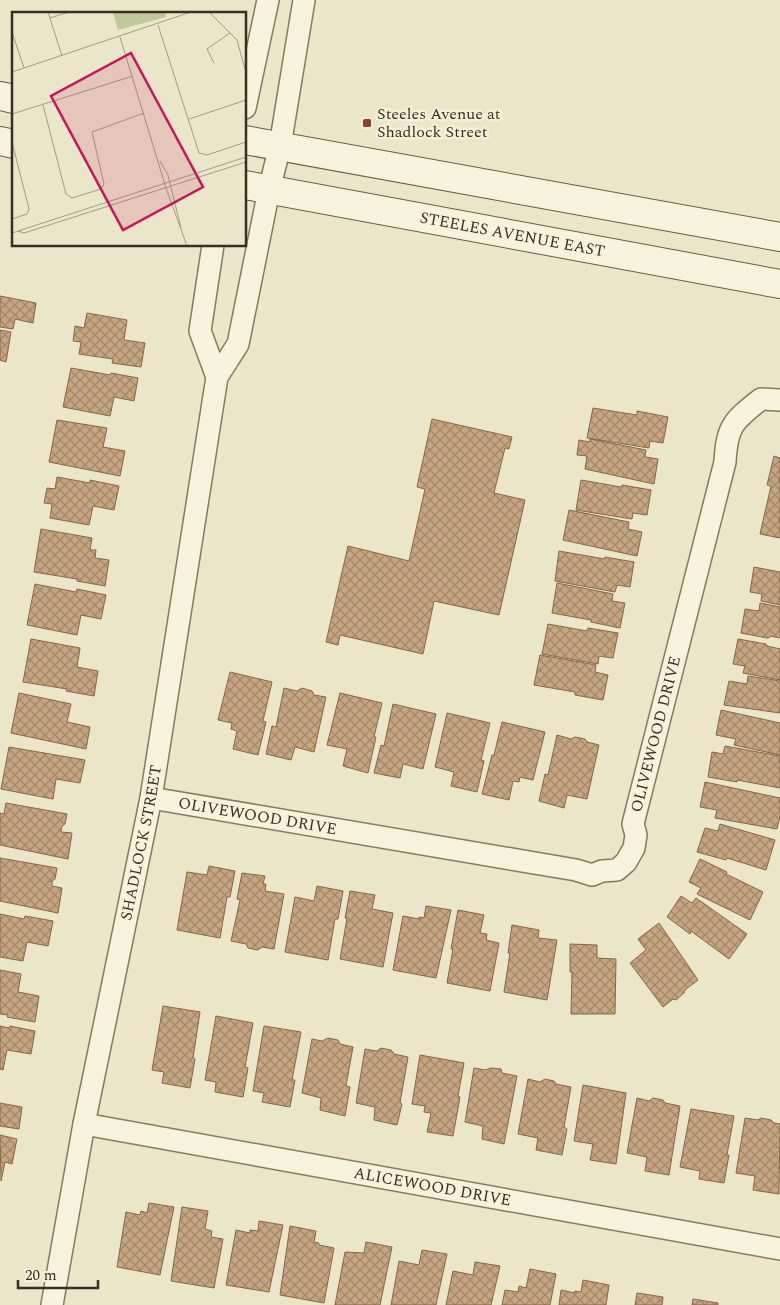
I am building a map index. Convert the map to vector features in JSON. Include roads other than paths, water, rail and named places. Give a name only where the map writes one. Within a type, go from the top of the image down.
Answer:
[{"type":"main road","points":[[246,140],[780,237]]},
{"type":"main road","name":"STEELES AVENUE EAST","points":[[257,187],[780,284]]},
{"type":"street","points":[[246,103],[268,0]]},
{"type":"street","name":"SHADLOCK STREET","points":[[52,1305],[84,1124],[151,798],[216,377],[238,344],[257,187],[280,146],[304,0]]},
{"type":"street","name":"SHADLOCK STREET","points":[[213,246],[200,331],[216,377]]},
{"type":"street","name":"OLIVEWOOD DRIVE","points":[[151,798],[592,874],[617,870],[626,862],[634,848],[636,835],[633,824],[725,462],[726,444],[734,421],[744,412],[761,399],[780,400]]},
{"type":"street","name":"ALICEWOOD DRIVE","points":[[84,1124],[780,1249]]},
{"type":"place","name":"Steeles Avenue at Shadlock Street","points":[[367,123]]}]
